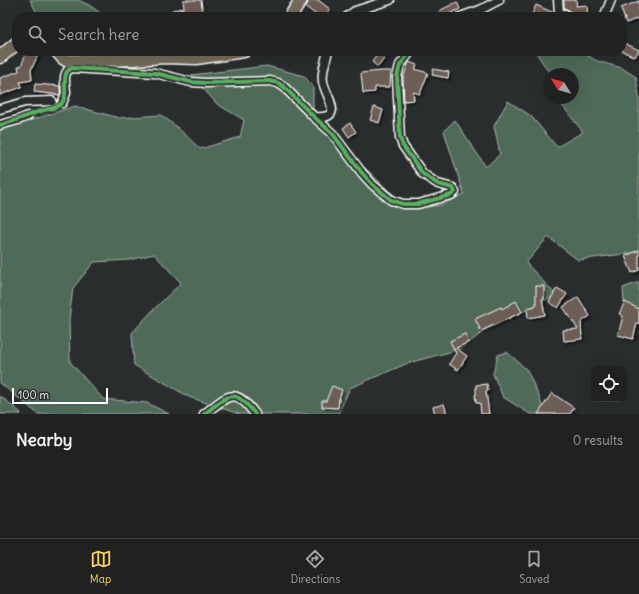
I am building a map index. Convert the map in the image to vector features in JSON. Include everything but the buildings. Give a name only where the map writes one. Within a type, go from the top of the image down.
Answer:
[{"type":"highway","points":[[293,12],[301,0]]},
{"type":"highway","points":[[0,57],[12,48]]},
{"type":"highway","points":[[61,56],[68,60],[165,57],[196,58],[210,56]]},
{"type":"street","points":[[354,12],[390,0]]},
{"type":"street","points":[[474,12],[499,0]]},
{"type":"street","points":[[558,0],[559,12]]},
{"type":"street","points":[[606,12],[611,0]]},
{"type":"street","points":[[314,117],[322,118],[327,116],[332,108],[323,81],[323,73],[327,56]]},
{"type":"street","points":[[62,103],[66,94],[66,74],[68,69],[72,68],[98,71],[133,71],[198,82],[278,82],[334,135],[362,173],[382,192],[394,202],[403,204],[418,204],[452,196],[455,192],[453,188],[438,184],[421,171],[403,146],[400,138],[397,77],[400,65],[407,56]]},
{"type":"street","points":[[0,109],[25,102],[52,101]]},
{"type":"street","points":[[0,125],[28,116]]},
{"type":"street","points":[[204,414],[232,395],[242,398],[255,414]]},
{"type":"green space","points":[[30,0],[78,0],[99,12],[36,12]]},
{"type":"green space","points":[[538,56],[588,56],[597,61],[622,68],[636,77],[639,97],[639,252],[578,260],[548,237],[526,263],[556,295],[484,331],[461,349],[408,363],[350,388],[338,414],[239,414],[189,397],[134,365],[132,333],[181,283],[154,254],[129,260],[94,262],[73,288],[69,320],[70,362],[103,399],[147,403],[169,414],[38,414],[0,383],[0,127],[13,126],[75,106],[119,118],[161,115],[177,127],[200,149],[240,137],[244,120],[217,104],[191,75],[267,66],[304,76],[313,87],[313,114],[333,137],[388,190],[412,209],[441,205],[464,194],[444,131],[455,120],[486,167],[500,154],[494,126],[508,101],[531,116],[557,147],[583,132],[561,104],[579,104],[579,68],[546,68]]},
{"type":"green space","points":[[639,282],[639,316],[624,302],[623,288]]},
{"type":"green space","points":[[507,352],[527,370],[545,414],[530,414],[503,397],[493,374],[498,355]]},
{"type":"green space","points":[[0,396],[20,412],[21,414],[0,414]]},
{"type":"tunnel","points":[[28,116],[55,108],[62,103]]},
{"type":"cycle path","points":[[0,125],[59,106],[64,100],[66,74],[72,68],[155,73],[191,82],[206,83],[270,81],[283,86],[332,133],[362,173],[373,185],[391,200],[403,204],[418,204],[451,195],[455,192],[453,188],[438,184],[423,174],[403,146],[400,138],[397,77],[400,65],[407,56]]},
{"type":"cycle path","points":[[204,414],[219,402],[231,396],[241,399],[255,414]]}]
